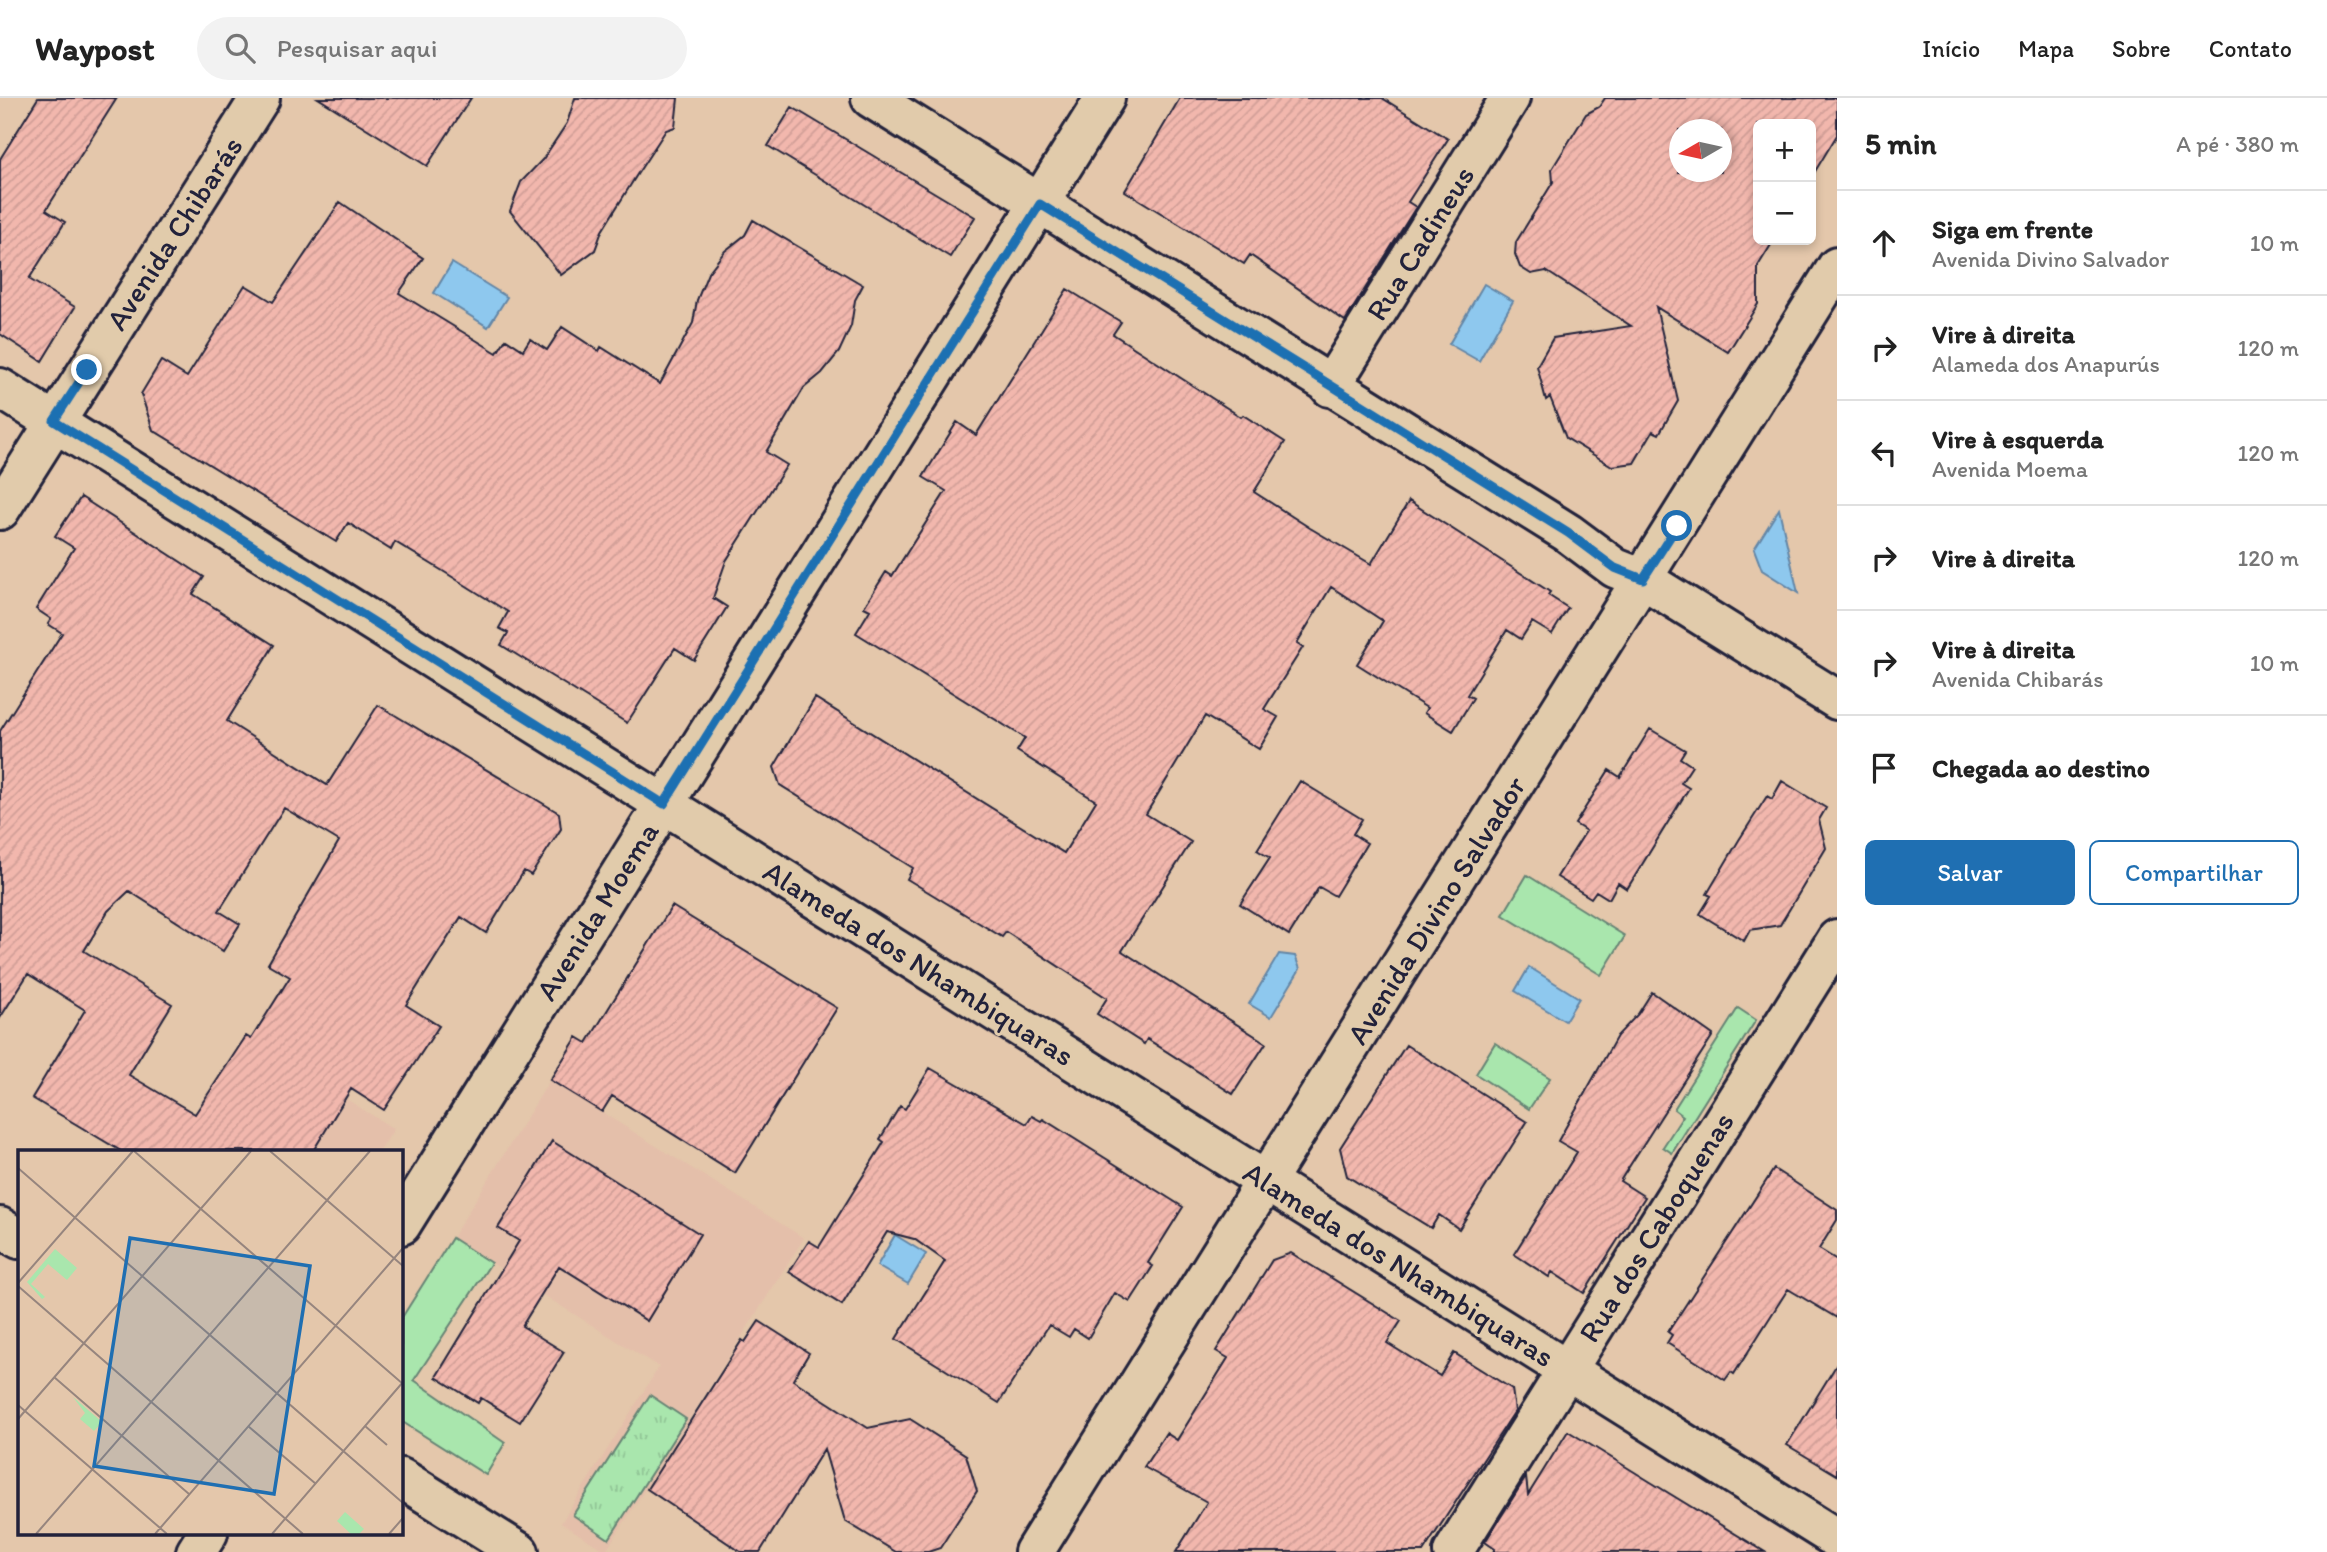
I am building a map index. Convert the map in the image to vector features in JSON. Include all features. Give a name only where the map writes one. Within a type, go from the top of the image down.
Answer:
[{"type":"street","name":"Avenida Chibarás","points":[[0,510],[261,98]]},
{"type":"street","points":[[871,98],[1330,387],[1568,533],[1615,568],[1643,579],[1837,700]]},
{"type":"street","name":"Avenida Moema","points":[[402,1223],[1105,98]]},
{"type":"street","name":"Rua Cadineus","points":[[1330,387],[1510,98]]},
{"type":"street","name":"Avenida Divino Salvador","points":[[1034,1552],[1837,267]]},
{"type":"street","name":"Alameda dos Nhambiquaras","points":[[0,388],[1837,1539]]},
{"type":"street","name":"Rua dos Caboquenas","points":[[1453,1552],[1837,939]]},
{"type":"street","points":[[0,1227],[18,1238]]},
{"type":"street","points":[[402,1479],[519,1552]]},
{"type":"street","points":[[196,1552],[207,1534]]},
{"type":"shaded area","points":[[246,1036],[394,1129],[381,1150],[173,1150]]},
{"type":"shaded area","points":[[550,1080],[804,1238],[606,1551],[561,1523],[659,1367],[452,1238]]},
{"type":"green space","points":[[1527,875],[1625,936],[1601,975],[1503,915]]},
{"type":"green space","points":[[1738,1008],[1756,1020],[1672,1153],[1663,1147],[1683,1116],[1674,1109]]},
{"type":"green space","points":[[1495,1043],[1550,1078],[1529,1109],[1476,1074]]},
{"type":"green space","points":[[452,1238],[491,1263],[414,1380],[505,1443],[486,1475],[402,1422],[402,1317]]},
{"type":"green space","points":[[650,1395],[686,1419],[609,1539],[573,1515]]},
{"type":"water","points":[[452,263],[507,297],[488,327],[434,293]]},
{"type":"water","points":[[1484,284],[1513,301],[1479,361],[1449,344]]},
{"type":"water","points":[[1779,509],[1798,593],[1762,570],[1754,549]]},
{"type":"water","points":[[1279,954],[1295,956],[1300,969],[1271,1017],[1249,1004]]},
{"type":"water","points":[[1529,967],[1579,998],[1565,1021],[1515,991]]},
{"type":"water","points":[[895,1235],[926,1254],[908,1284],[877,1266]]},
{"type":"building","points":[[38,98],[117,98],[46,210],[65,222],[29,279],[75,307],[42,361],[0,334],[0,159]]},
{"type":"building","points":[[318,98],[471,98],[427,166]]},
{"type":"building","points":[[575,98],[678,98],[675,127],[666,130],[638,173],[602,231],[595,250],[561,275],[510,211],[521,182],[543,159],[567,123]]},
{"type":"building","points":[[1180,98],[1382,98],[1448,139],[1408,202],[1416,207],[1345,321],[1250,255],[1244,264],[1125,191]]},
{"type":"building","points":[[1605,98],[1837,98],[1837,135],[1816,170],[1816,119],[1753,119],[1753,245],[1771,245],[1758,266],[1758,304],[1728,352],[1656,307],[1678,401],[1659,434],[1653,431],[1634,463],[1612,466],[1566,438],[1550,397],[1546,400],[1537,366],[1553,338],[1631,326],[1546,271],[1531,274],[1520,267],[1515,254],[1516,242],[1553,182],[1552,169],[1586,114],[1599,107]]},
{"type":"building","points":[[792,107],[975,217],[950,257],[768,146]]},
{"type":"building","points":[[340,202],[423,258],[399,293],[497,353],[506,339],[523,350],[530,339],[547,350],[562,327],[599,351],[601,347],[660,384],[693,323],[697,300],[708,273],[725,251],[745,235],[753,220],[863,285],[855,300],[851,326],[839,352],[822,373],[804,388],[766,452],[787,465],[726,561],[713,598],[727,607],[694,660],[675,648],[627,723],[501,645],[508,633],[499,628],[508,612],[446,573],[395,542],[391,550],[348,523],[336,542],[153,430],[141,394],[161,361],[187,377],[245,285],[273,302]]},
{"type":"building","points":[[1067,289],[1121,322],[1113,334],[1241,417],[1243,415],[1285,442],[1254,492],[1310,528],[1371,564],[1409,501],[1550,592],[1548,595],[1568,608],[1552,634],[1532,622],[1521,639],[1507,630],[1467,695],[1473,698],[1453,731],[1424,713],[1427,708],[1357,664],[1383,621],[1331,587],[1297,643],[1303,647],[1264,709],[1278,717],[1259,749],[1205,716],[1146,814],[1191,842],[1122,951],[1266,1043],[1233,1094],[1147,1039],[1144,1044],[1097,1014],[1107,998],[1006,932],[1002,937],[907,879],[913,868],[780,785],[774,767],[815,698],[1064,853],[1096,801],[1017,751],[1025,738],[856,633],[870,610],[864,607],[886,572],[892,576],[946,491],[923,477],[957,422],[976,435]]},
{"type":"building","points":[[81,497],[204,577],[193,594],[274,645],[227,721],[327,785],[378,705],[559,813],[561,829],[531,875],[524,871],[486,933],[461,917],[406,1005],[439,1026],[384,1110],[351,1089],[314,1150],[119,1150],[32,1098],[85,1010],[28,974],[0,1018],[0,731],[62,633],[48,624],[51,619],[36,609],[74,548],[55,536]],"holes":[[[284,808],[339,841],[268,964],[290,977],[251,1039],[246,1036],[195,1114],[129,1075],[172,1004],[84,951],[108,911],[129,891],[223,951],[240,924],[219,911]]]},
{"type":"building","points":[[1650,729],[1685,750],[1680,758],[1692,766],[1681,783],[1689,788],[1627,889],[1618,883],[1609,899],[1596,891],[1591,898],[1557,877],[1586,831],[1575,824],[1609,770],[1620,777]]},
{"type":"building","points":[[1300,781],[1362,819],[1353,834],[1367,843],[1335,896],[1319,887],[1289,935],[1240,904],[1270,858],[1257,850]]},
{"type":"building","points":[[1782,781],[1826,808],[1819,820],[1826,848],[1780,925],[1750,930],[1744,941],[1700,914],[1711,896],[1707,894],[1739,840],[1767,796],[1772,799]]},
{"type":"building","points":[[672,906],[837,1008],[735,1173],[612,1096],[602,1112],[550,1080],[577,1037],[587,1043]]},
{"type":"building","points":[[1652,992],[1713,1035],[1620,1181],[1645,1197],[1584,1293],[1552,1272],[1549,1277],[1514,1254],[1577,1152],[1558,1141],[1617,1036],[1638,1014]]},
{"type":"building","points":[[1406,1045],[1527,1122],[1459,1229],[1439,1215],[1431,1228],[1347,1176],[1340,1148]]},
{"type":"building","points":[[930,1068],[1027,1124],[1032,1116],[1041,1121],[1043,1119],[1183,1207],[1148,1263],[1153,1266],[1130,1302],[1115,1293],[1088,1338],[1074,1329],[1069,1337],[1049,1325],[999,1403],[896,1339],[945,1261],[914,1239],[887,1232],[842,1305],[789,1272],[809,1241],[819,1247],[884,1142],[880,1139],[900,1106],[905,1109]]},
{"type":"building","points":[[552,1141],[700,1234],[647,1321],[559,1266],[522,1326],[564,1352],[520,1422],[481,1398],[478,1403],[436,1377],[519,1241],[498,1228]]},
{"type":"building","points":[[1774,1169],[1837,1210],[1837,1220],[1819,1249],[1837,1260],[1837,1318],[1788,1289],[1734,1374],[1731,1372],[1725,1380],[1667,1343],[1672,1335],[1668,1332]]},
{"type":"building","points":[[1291,1253],[1401,1321],[1387,1343],[1440,1376],[1454,1353],[1512,1389],[1515,1411],[1423,1552],[1176,1552],[1207,1502],[1144,1467],[1166,1433],[1177,1440],[1228,1358],[1216,1351],[1272,1260]]},
{"type":"building","points":[[759,1321],[809,1353],[793,1380],[868,1428],[910,1419],[966,1455],[977,1491],[940,1548],[928,1552],[896,1552],[845,1521],[824,1449],[760,1552],[741,1552],[647,1489],[742,1340],[745,1342]]},
{"type":"building","points":[[1837,1364],[1837,1475],[1787,1445]]},
{"type":"building","points":[[1568,1431],[1765,1552],[1493,1552],[1495,1549],[1485,1542],[1526,1477],[1528,1495]]},
{"type":"route","points":[[87,370],[54,421],[664,804],[1040,204],[1568,533],[1615,568],[1643,579],[1677,526]]}]
